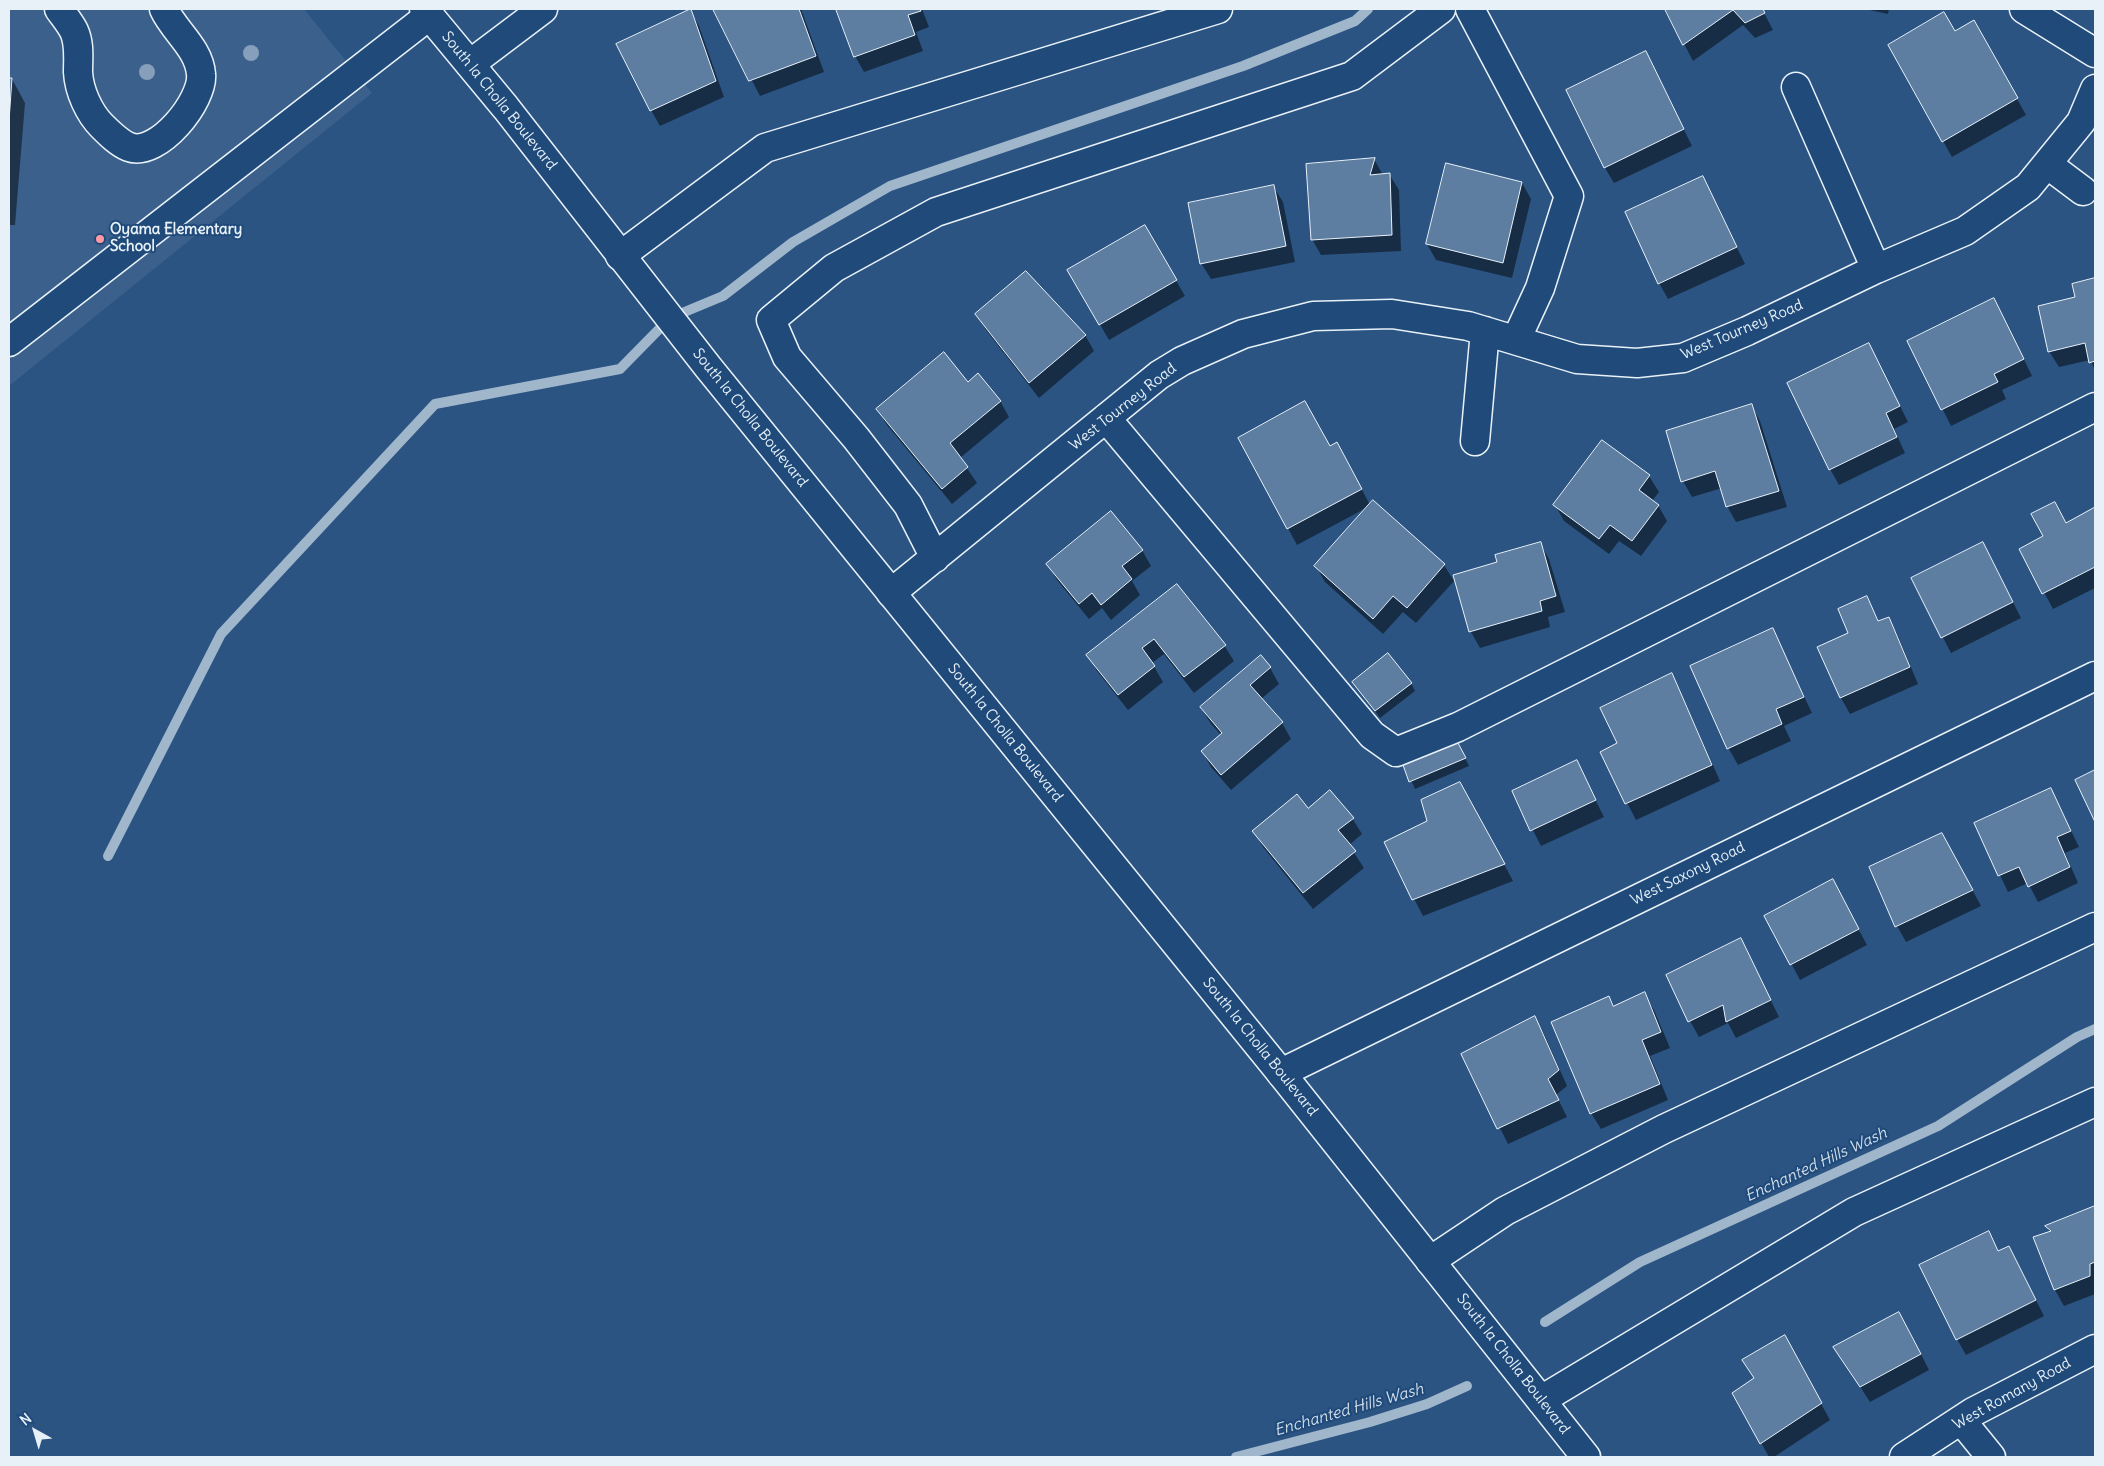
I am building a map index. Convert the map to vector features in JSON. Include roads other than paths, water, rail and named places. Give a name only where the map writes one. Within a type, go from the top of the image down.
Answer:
[{"type":"street","points":[[59,9],[74,31],[79,52],[78,74],[90,112],[106,130],[130,148],[144,147],[174,130],[195,99],[202,76],[199,63],[189,45],[164,9]]},
{"type":"street","points":[[470,64],[543,9]]},
{"type":"street","points":[[620,256],[765,148],[1218,9]]},
{"type":"street","points":[[935,558],[908,505],[856,438],[787,357],[771,320],[834,268],[936,212],[1352,76],[1441,9]]},
{"type":"street","points":[[1470,9],[1569,196],[1540,288],[1516,340]]},
{"type":"street","points":[[2024,9],[2095,53]]},
{"type":"street","points":[[9,342],[427,12]]},
{"type":"street","name":"South la Cholla Boulevard","points":[[427,12],[891,593],[1281,1072],[1586,1457]]},
{"type":"street","points":[[1796,87],[1876,269]]},
{"type":"street","name":"West Tourney Road","points":[[891,593],[1159,375],[1182,361],[1243,334],[1313,316],[1392,314],[1468,326],[1577,359],[1637,363],[1683,358],[1747,331],[1876,269],[1965,231],[2028,187],[2081,122],[2095,89]]},
{"type":"street","points":[[2047,164],[2083,191]]},
{"type":"street","points":[[1475,441],[1485,331]]},
{"type":"street","points":[[1106,418],[1372,735],[1396,752],[1467,722],[2095,406]]},
{"type":"street","name":"West Saxony Road","points":[[1281,1072],[2095,676]]},
{"type":"street","points":[[1430,1261],[1505,1211],[1664,1129],[2095,927]]},
{"type":"street","points":[[1541,1400],[1854,1212],[2095,1102]]},
{"type":"street","name":"West Romany Road","points":[[1904,1457],[1973,1412],[2095,1349]]},
{"type":"street","points":[[1961,1420],[1991,1457]]},
{"type":"waterway","points":[[108,856],[221,634],[435,404],[620,369],[670,318],[723,296],[793,242],[890,186],[1243,66],[1355,21],[1368,9]]},
{"type":"waterway","name":"Enchanted Hills Wash","points":[[1545,1322],[1640,1262],[1938,1126],[2077,1037],[2095,1029]]},
{"type":"waterway","name":"Enchanted Hills Wash","points":[[1236,1457],[1370,1422],[1427,1404],[1467,1386]]},
{"type":"place","name":"Oyama Elementary School","points":[[100,239]]}]
